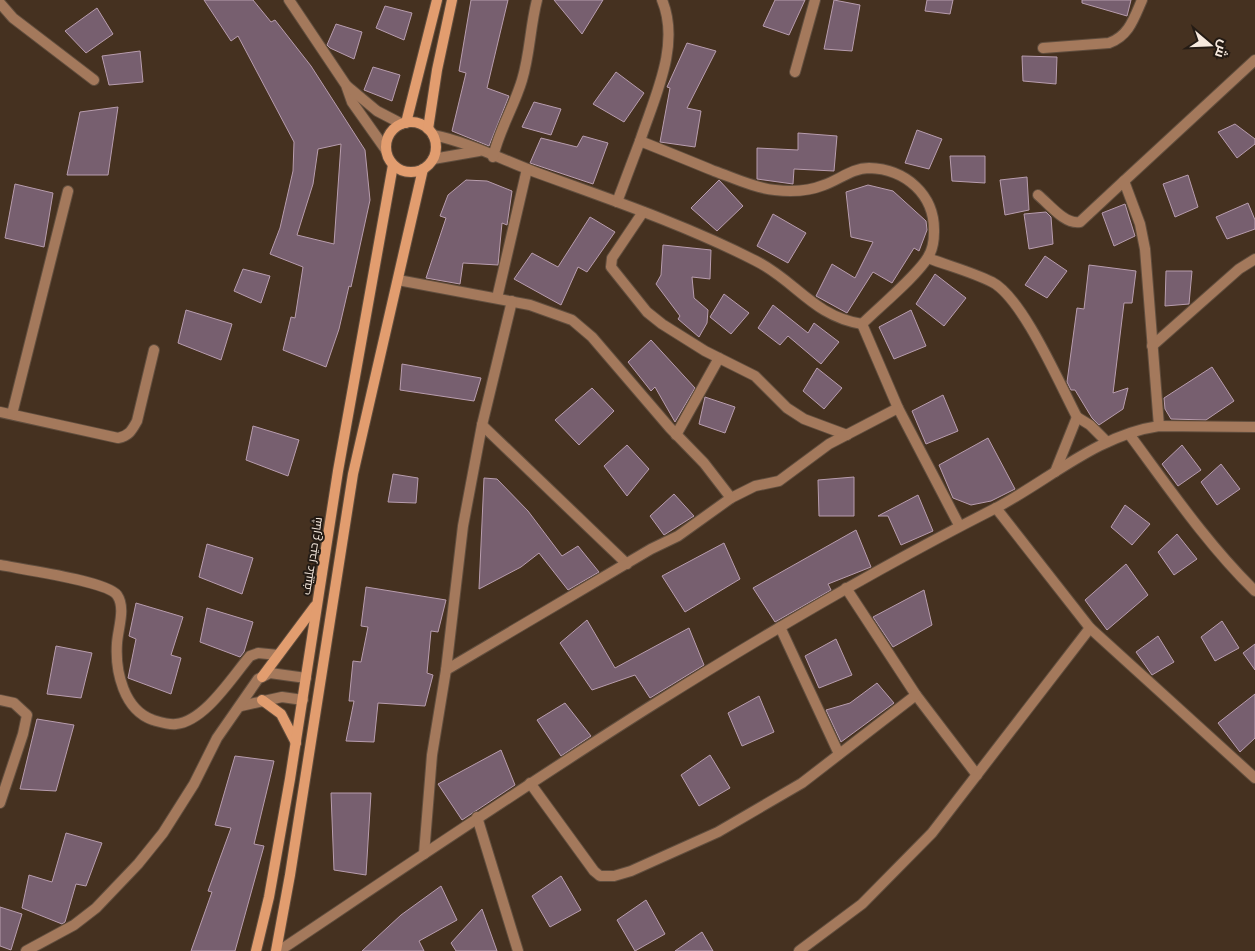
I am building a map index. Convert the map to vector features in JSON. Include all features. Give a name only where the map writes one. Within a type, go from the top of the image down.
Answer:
[{"type":"main road","points":[[423,169],[410,172],[398,169],[393,165],[386,150],[390,134],[404,123],[437,0]]},
{"type":"main road","points":[[430,132],[437,70],[452,0]]},
{"type":"main road","points":[[278,951],[352,483],[423,169],[433,158],[436,144],[430,132],[419,124],[404,123]]},
{"type":"main road","name":"شارع حيدر علييف","points":[[256,951],[269,897],[296,743],[338,471],[393,165]]},
{"type":"main road","points":[[262,676],[317,603]]},
{"type":"main road","points":[[262,700],[281,714],[296,743]]},
{"type":"street","points":[[289,0],[346,85],[352,102],[386,150]]},
{"type":"street","points":[[494,157],[498,137],[509,116],[526,68],[537,0]]},
{"type":"street","points":[[617,202],[640,142],[666,59],[669,41],[666,10],[662,0]]},
{"type":"street","points":[[795,72],[815,0]]},
{"type":"street","points":[[1043,48],[1109,43],[1119,40],[1130,26],[1142,0]]},
{"type":"street","points":[[0,3],[12,18],[94,80]]},
{"type":"street","points":[[1038,195],[1064,217],[1075,223],[1080,222],[1255,60]]},
{"type":"street","points":[[346,85],[378,111],[404,123]]},
{"type":"street","points":[[430,132],[458,140],[478,151],[643,212],[760,262],[781,276],[810,302],[839,318],[862,324]]},
{"type":"street","points":[[640,142],[749,184],[776,190],[809,190],[854,171],[868,168],[896,175],[916,186],[929,202],[934,224],[933,248],[928,258],[862,324]]},
{"type":"street","points":[[433,158],[478,151]]},
{"type":"street","points":[[497,298],[527,169]]},
{"type":"street","points":[[1124,181],[1140,224],[1145,249],[1159,426]]},
{"type":"street","points":[[12,414],[68,191]]},
{"type":"street","points":[[643,212],[612,258],[611,267],[647,312],[719,358],[755,376],[787,408],[804,419],[847,435]]},
{"type":"street","points":[[928,258],[993,282],[1003,290],[1031,330],[1076,417],[1090,425],[1107,442]]},
{"type":"street","points":[[1152,346],[1239,269],[1255,259]]},
{"type":"street","points":[[398,280],[512,301],[556,313],[582,328],[676,435],[704,463],[731,498]]},
{"type":"street","points":[[424,854],[432,755],[446,670],[463,526],[482,425],[512,301]]},
{"type":"street","points":[[862,324],[898,408],[959,525]]},
{"type":"street","points":[[0,412],[118,438],[125,436],[132,431],[137,421],[154,350]]},
{"type":"street","points":[[676,435],[719,358]]},
{"type":"street","points":[[446,670],[678,536],[731,498],[755,486],[779,482],[829,444],[898,408]]},
{"type":"street","points":[[1055,472],[1076,417]]},
{"type":"street","points":[[482,425],[627,564]]},
{"type":"street","points":[[278,951],[477,817],[780,627],[959,525],[996,508],[1107,442],[1143,429],[1159,426],[1255,428]]},
{"type":"street","points":[[1129,434],[1205,538],[1255,591]]},
{"type":"street","points":[[996,508],[1090,628],[1255,778]]},
{"type":"street","points":[[0,565],[88,582],[111,589],[117,595],[121,604],[117,645],[122,681],[130,702],[143,716],[160,722],[176,724],[195,717],[209,705],[250,656],[258,653],[278,655]]},
{"type":"street","points":[[846,588],[916,695],[977,775]]},
{"type":"street","points":[[780,627],[840,754]]},
{"type":"street","points":[[799,951],[862,904],[900,868],[932,833],[1090,628]]},
{"type":"street","points":[[26,951],[81,920],[114,892],[162,833],[194,784],[217,738],[262,676],[274,673],[306,678]]},
{"type":"street","points":[[530,783],[594,870],[600,876],[614,876],[672,855],[718,832],[802,782],[916,695]]},
{"type":"street","points":[[241,706],[282,697],[303,700]]},
{"type":"street","points":[[0,700],[14,703],[27,716],[23,734],[0,803]]},
{"type":"street","points":[[477,817],[518,951]]},
{"type":"building","points":[[204,0],[253,0],[271,22],[275,20],[311,66],[365,150],[370,200],[351,287],[349,286],[339,329],[326,367],[283,350],[291,317],[295,318],[303,267],[270,254],[280,228],[293,171],[294,142],[238,36],[231,41]],"holes":[[[341,144],[334,244],[297,235],[313,184],[318,149]]]},
{"type":"building","points":[[471,0],[508,0],[487,88],[509,96],[489,146],[452,131],[466,73],[459,71]]},
{"type":"building","points":[[554,0],[603,0],[582,34]]},
{"type":"building","points":[[775,0],[805,0],[789,35],[763,26]]},
{"type":"building","points":[[834,0],[860,5],[852,51],[824,49]]},
{"type":"building","points":[[927,0],[953,0],[950,14],[925,11]]},
{"type":"building","points":[[1082,0],[1131,0],[1127,16],[1082,3]]},
{"type":"building","points":[[385,6],[412,13],[404,40],[376,28]]},
{"type":"building","points":[[97,8],[113,34],[86,53],[65,31]]},
{"type":"building","points":[[336,24],[362,32],[354,59],[327,45]]},
{"type":"building","points":[[687,43],[716,51],[687,108],[701,111],[695,147],[660,142],[670,88],[667,87]]},
{"type":"building","points":[[140,51],[143,82],[109,85],[102,56]]},
{"type":"building","points":[[1022,56],[1057,57],[1056,84],[1023,81]]},
{"type":"building","points":[[373,67],[400,75],[392,101],[364,90]]},
{"type":"building","points":[[616,72],[644,93],[624,122],[593,104]]},
{"type":"building","points":[[534,102],[561,109],[551,135],[522,127]]},
{"type":"building","points":[[118,107],[108,175],[67,175],[80,112]]},
{"type":"building","points":[[1235,124],[1255,139],[1255,144],[1237,158],[1218,132]]},
{"type":"building","points":[[917,130],[942,139],[929,169],[905,163]]},
{"type":"building","points":[[798,133],[837,136],[834,171],[794,169],[793,184],[757,179],[757,148],[798,150]]},
{"type":"building","points":[[583,136],[608,143],[593,184],[530,163],[541,138],[577,147]]},
{"type":"building","points":[[950,156],[985,156],[985,183],[952,181]]},
{"type":"building","points":[[1188,175],[1198,207],[1175,217],[1163,184]]},
{"type":"building","points":[[1027,177],[1029,210],[1005,215],[1000,180]]},
{"type":"building","points":[[466,180],[487,181],[512,191],[507,225],[502,223],[498,265],[463,263],[460,284],[426,278],[446,218],[440,216],[448,195]]},
{"type":"building","points":[[719,180],[743,206],[717,231],[691,208]]},
{"type":"building","points":[[15,184],[53,193],[44,247],[5,238]]},
{"type":"building","points":[[868,185],[893,191],[926,221],[927,230],[919,251],[914,248],[892,283],[873,272],[847,313],[816,296],[832,264],[855,278],[873,242],[851,237],[846,192]]},
{"type":"building","points":[[1248,203],[1255,220],[1255,229],[1227,239],[1216,217]]},
{"type":"building","points":[[1125,204],[1135,236],[1114,246],[1102,213]]},
{"type":"building","points":[[1046,212],[1051,217],[1053,244],[1029,249],[1024,214]]},
{"type":"building","points":[[773,214],[806,233],[788,263],[757,246]]},
{"type":"building","points":[[590,217],[615,232],[587,272],[578,267],[561,305],[514,279],[532,253],[558,267]]},
{"type":"building","points":[[663,245],[711,250],[710,279],[692,277],[694,298],[708,310],[707,323],[699,337],[678,319],[680,316],[656,284],[661,275]]},
{"type":"building","points":[[1045,256],[1067,271],[1047,298],[1025,285]]},
{"type":"building","points":[[1089,265],[1136,271],[1132,303],[1124,303],[1113,393],[1128,388],[1123,409],[1099,425],[1092,418],[1075,390],[1071,390],[1067,382],[1077,308],[1084,309]]},
{"type":"building","points":[[243,269],[270,276],[261,303],[234,291]]},
{"type":"building","points":[[1166,271],[1192,271],[1189,304],[1165,306]]},
{"type":"building","points":[[935,274],[966,298],[944,326],[916,304]]},
{"type":"building","points":[[724,294],[749,313],[731,334],[710,317]]},
{"type":"building","points":[[773,305],[808,333],[814,323],[839,342],[821,364],[788,336],[780,345],[758,328]]},
{"type":"building","points":[[186,310],[232,324],[221,360],[178,343]]},
{"type":"building","points":[[911,310],[926,346],[894,359],[879,327]]},
{"type":"building","points":[[651,340],[695,388],[675,422],[655,387],[651,391],[628,362]]},
{"type":"building","points":[[402,364],[481,378],[474,401],[400,390]]},
{"type":"building","points":[[1212,367],[1234,401],[1206,420],[1171,419],[1165,409],[1164,398]]},
{"type":"building","points":[[817,368],[842,388],[824,409],[803,391]]},
{"type":"building","points":[[592,388],[614,411],[579,445],[555,420]]},
{"type":"building","points":[[943,395],[958,431],[926,444],[912,411]]},
{"type":"building","points":[[705,397],[735,407],[725,433],[699,424]]},
{"type":"building","points":[[253,426],[299,440],[288,476],[246,460]]},
{"type":"building","points":[[988,438],[1015,489],[991,501],[971,505],[953,498],[939,465]]},
{"type":"building","points":[[627,445],[649,469],[627,496],[604,466]]},
{"type":"building","points":[[1182,445],[1201,470],[1178,486],[1162,464]]},
{"type":"building","points":[[1221,464],[1240,489],[1217,505],[1201,482]]},
{"type":"building","points":[[393,474],[418,478],[416,503],[388,502]]},
{"type":"building","points":[[854,477],[854,516],[819,516],[818,480]]},
{"type":"building","points":[[484,478],[497,479],[528,511],[562,556],[578,546],[599,572],[568,590],[539,553],[521,567],[479,589]]},
{"type":"building","points":[[674,494],[694,516],[664,535],[650,516]]},
{"type":"building","points":[[918,495],[933,531],[901,545],[888,516],[878,516]]},
{"type":"building","points":[[1125,505],[1150,524],[1132,545],[1111,527]]},
{"type":"building","points":[[856,530],[871,567],[828,584],[831,590],[775,622],[753,588]]},
{"type":"building","points":[[1177,534],[1197,559],[1174,575],[1158,552]]},
{"type":"building","points":[[724,543],[740,579],[685,612],[662,576]]},
{"type":"building","points":[[207,544],[253,558],[242,594],[199,577]]},
{"type":"building","points":[[1126,564],[1148,595],[1107,630],[1085,600]]},
{"type":"building","points":[[366,587],[446,600],[438,632],[431,631],[427,673],[433,675],[425,706],[378,703],[374,742],[346,741],[354,701],[349,701],[353,661],[361,662],[368,627],[361,626]]},
{"type":"building","points":[[924,590],[932,625],[893,647],[873,617]]},
{"type":"building","points":[[136,603],[183,617],[171,655],[181,658],[171,694],[128,678],[136,639],[129,636]]},
{"type":"building","points":[[207,608],[253,622],[244,652],[240,657],[200,642]]},
{"type":"building","points":[[587,620],[615,668],[689,628],[704,665],[650,698],[635,675],[592,690],[560,643]]},
{"type":"building","points":[[1222,621],[1239,648],[1215,661],[1201,637]]},
{"type":"building","points":[[1158,636],[1174,662],[1152,675],[1136,652]]},
{"type":"building","points":[[836,639],[852,675],[819,688],[805,656]]},
{"type":"building","points":[[1255,644],[1255,670],[1243,653]]},
{"type":"building","points":[[56,646],[92,653],[81,698],[47,694]]},
{"type":"building","points":[[877,683],[894,703],[841,742],[826,710],[850,703]]},
{"type":"building","points":[[1255,694],[1255,738],[1240,752],[1218,723]]},
{"type":"building","points":[[759,696],[774,732],[742,746],[728,713]]},
{"type":"building","points":[[565,703],[591,736],[561,756],[537,720]]},
{"type":"building","points":[[37,719],[74,725],[56,791],[20,789]]},
{"type":"building","points":[[501,750],[515,785],[462,820],[438,784]]},
{"type":"building","points":[[710,755],[730,788],[699,806],[681,775]]},
{"type":"building","points":[[235,756],[274,761],[254,844],[264,846],[235,951],[191,951],[212,892],[208,891],[231,828],[215,825]]},
{"type":"building","points":[[331,793],[371,793],[366,875],[334,870]]},
{"type":"building","points":[[66,833],[102,843],[86,886],[76,884],[65,922],[62,924],[22,908],[29,875],[52,882]]},
{"type":"building","points":[[561,876],[581,910],[550,927],[532,896]]},
{"type":"building","points":[[441,886],[457,920],[419,941],[424,951],[362,951],[401,915]]},
{"type":"building","points":[[646,900],[665,934],[635,951],[617,920]]},
{"type":"building","points":[[0,907],[22,914],[11,950],[0,946]]},
{"type":"building","points":[[482,909],[497,951],[456,951],[451,943]]},
{"type":"building","points":[[702,932],[713,951],[675,951]]}]
